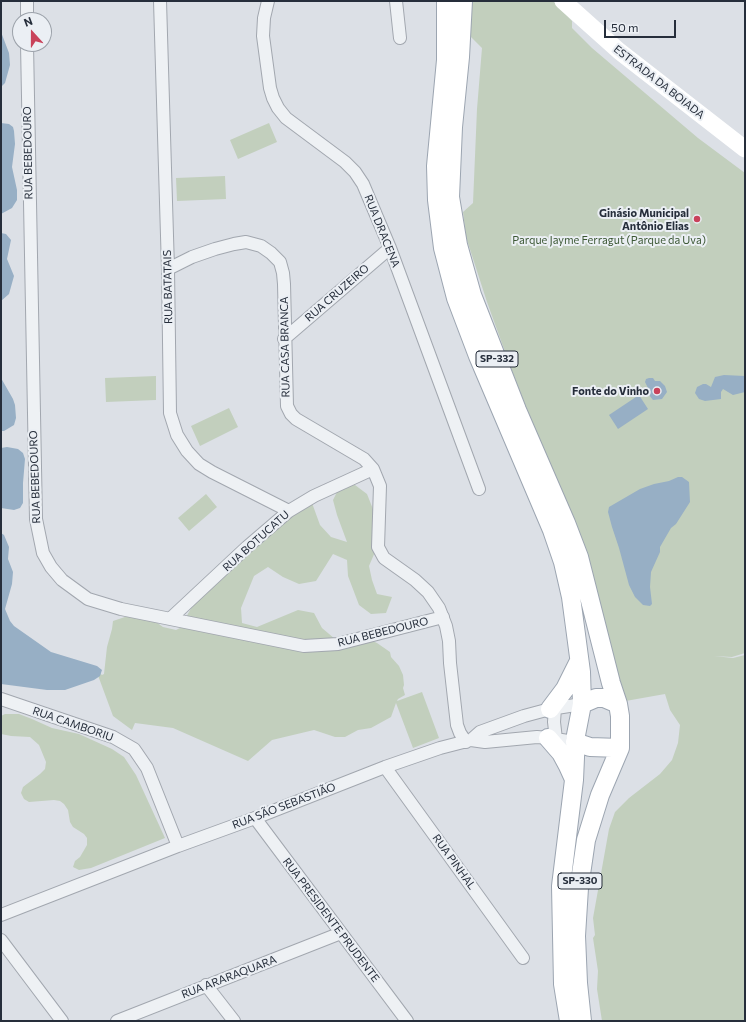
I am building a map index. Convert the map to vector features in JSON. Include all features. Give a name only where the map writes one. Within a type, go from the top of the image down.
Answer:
[{"type":"main road","name":"SP-332","points":[[446,1],[446,60],[436,166],[437,200],[443,248],[456,298],[478,356],[552,530],[563,562],[571,597],[579,660],[582,704]]},
{"type":"main road","name":"SP-332","points":[[463,1],[460,57],[453,127],[450,197],[458,245],[472,295],[517,410],[579,556],[618,704]]},
{"type":"main road","name":"ESTRADA DA BOIADA","points":[[570,4],[619,51],[745,149]]},
{"type":"main road","points":[[553,709],[565,689],[579,660]]},
{"type":"main road","points":[[596,698],[604,698],[618,704],[620,716],[620,748],[590,747],[575,742],[582,704],[596,698]]},
{"type":"main road","points":[[552,738],[574,780]]},
{"type":"main road","name":"SP-330","points":[[569,1021],[563,984],[561,886],[574,780],[575,742]]},
{"type":"main road","name":"SP-330","points":[[582,1021],[578,984],[576,936],[580,882],[586,840],[600,795],[620,748]]},
{"type":"street","points":[[27,1],[27,12]]},
{"type":"street","name":"RUA BATATAIS","points":[[160,1],[168,269],[170,413],[177,435],[187,451],[199,464],[289,511]]},
{"type":"street","name":"RUA DRACENA","points":[[268,1],[264,18],[263,36],[270,88],[273,98],[278,108],[286,118],[345,162],[355,172],[363,184],[390,248],[479,488]]},
{"type":"street","points":[[396,1],[400,38]]},
{"type":"street","name":"RUA BEBEDOURO","points":[[27,52],[36,519],[38,536],[43,553],[51,567],[62,580],[88,599],[121,609],[304,646],[338,644],[443,617]]},
{"type":"street","name":"RUA CASA BRANCA","points":[[168,269],[192,257],[234,244],[246,242],[262,246],[280,262],[283,273],[287,406],[291,414],[296,419],[364,459],[373,469],[380,486],[378,547],[384,558],[415,580],[428,592],[439,608],[446,626],[449,641],[457,725],[460,733],[469,741]]},
{"type":"street","name":"RUA CRUZEIRO","points":[[284,339],[390,248]]},
{"type":"street","name":"RUA BOTUCATU","points":[[171,618],[247,547],[289,511],[314,496],[373,469]]},
{"type":"street","name":"RUA CAMBORIU","points":[[1,699],[113,737],[134,748],[147,768],[178,846]]},
{"type":"street","points":[[469,741],[480,732],[524,716],[582,704]]},
{"type":"street","points":[[552,738],[554,722],[553,709]]},
{"type":"street","name":"RUA SÃO SEBASTIÃO","points":[[1,915],[385,767],[440,748],[469,741],[485,742],[529,738],[552,738],[575,742]]},
{"type":"street","name":"RUA PINHAL","points":[[385,767],[523,958]]},
{"type":"street","name":"RUA PRESIDENTE PRUDENTE","points":[[255,818],[407,1021]]},
{"type":"street","name":"RUA ARARAQUARA","points":[[117,1021],[341,933]]},
{"type":"street","points":[[1,940],[62,1021]]},
{"type":"street","points":[[206,985],[234,1021]]},
{"type":"green space","name":"Parque Jayme Ferragut (Parque da Uva)","points":[[469,1],[553,1],[572,21],[572,28],[592,48],[698,138],[745,173],[745,653],[732,657],[714,656],[733,658],[745,655],[745,1021],[602,1021],[597,989],[598,971],[593,938],[595,935],[593,918],[609,829],[615,812],[629,798],[660,774],[672,760],[678,743],[680,725],[670,710],[665,694],[620,702],[544,453],[487,302],[466,237],[463,212],[473,203],[477,109],[482,48],[471,37]]},
{"type":"green space","points":[[269,123],[277,142],[238,159],[230,140]]},
{"type":"green space","points":[[225,176],[226,199],[177,201],[176,178]]},
{"type":"green space","points":[[156,376],[156,400],[106,402],[105,378]]},
{"type":"green space","points":[[229,408],[238,427],[200,446],[191,426]]},
{"type":"green space","points":[[355,485],[367,494],[378,522],[375,552],[369,566],[377,594],[392,597],[386,613],[371,614],[359,605],[348,576],[347,560],[333,554],[316,581],[299,584],[283,577],[268,567],[254,576],[241,608],[242,623],[257,627],[298,610],[314,613],[322,628],[335,639],[349,634],[364,637],[377,643],[390,652],[391,657],[399,666],[403,675],[403,688],[405,695],[397,701],[422,692],[439,738],[413,748],[396,703],[391,717],[371,728],[358,730],[345,737],[335,737],[314,730],[272,740],[248,761],[173,728],[135,723],[132,730],[113,716],[96,670],[102,675],[104,674],[107,647],[113,621],[131,615],[156,622],[163,627],[176,630],[180,628],[194,603],[291,515],[312,503],[320,525],[331,537],[347,542],[333,500],[340,486]]},
{"type":"green space","points":[[206,494],[217,507],[189,531],[178,518]]},
{"type":"green space","points":[[5,714],[19,714],[52,728],[79,734],[112,749],[124,757],[136,775],[165,838],[91,868],[79,870],[73,867],[75,861],[80,857],[87,845],[87,838],[84,834],[73,827],[70,822],[68,810],[60,801],[29,802],[24,799],[21,793],[23,787],[45,769],[46,762],[39,745],[30,737],[1,734],[1,716]]},
{"type":"water","points":[[1,32],[9,53],[10,65],[5,83],[1,87]]},
{"type":"water","points":[[1,123],[9,124],[13,127],[14,131],[15,144],[12,167],[17,190],[17,200],[12,208],[1,214]]},
{"type":"water","points":[[1,233],[6,234],[11,240],[7,259],[14,276],[9,294],[1,301]]},
{"type":"water","points":[[724,375],[745,376],[745,392],[733,395],[723,389],[721,392],[721,399],[705,401],[699,399],[695,393],[697,387],[706,384],[711,387],[715,377]]},
{"type":"water","points":[[1,378],[13,399],[16,418],[14,425],[4,431],[1,431]]},
{"type":"water","name":"Fonte do Vinho","points":[[653,378],[655,381],[660,381],[665,386],[667,392],[662,399],[653,400],[649,395],[645,382],[646,379]]},
{"type":"water","points":[[639,395],[648,409],[618,429],[609,415]]},
{"type":"water","points":[[7,447],[18,449],[23,453],[25,459],[23,503],[20,508],[14,510],[1,508],[1,448]]},
{"type":"water","points":[[682,477],[689,482],[690,502],[676,524],[671,528],[660,547],[660,552],[651,572],[650,587],[652,604],[650,606],[643,605],[635,597],[629,585],[608,512],[609,507],[640,489]]},
{"type":"water","points":[[1,533],[4,535],[9,547],[8,559],[13,572],[12,584],[5,609],[10,621],[14,626],[51,652],[97,666],[102,670],[100,676],[94,680],[65,690],[47,690],[1,684]]},
{"type":"place","name":"Ginásio Municipal Antônio Elias","points":[[697,219]]},
{"type":"place","name":"Fonte do Vinho","points":[[657,391]]}]
